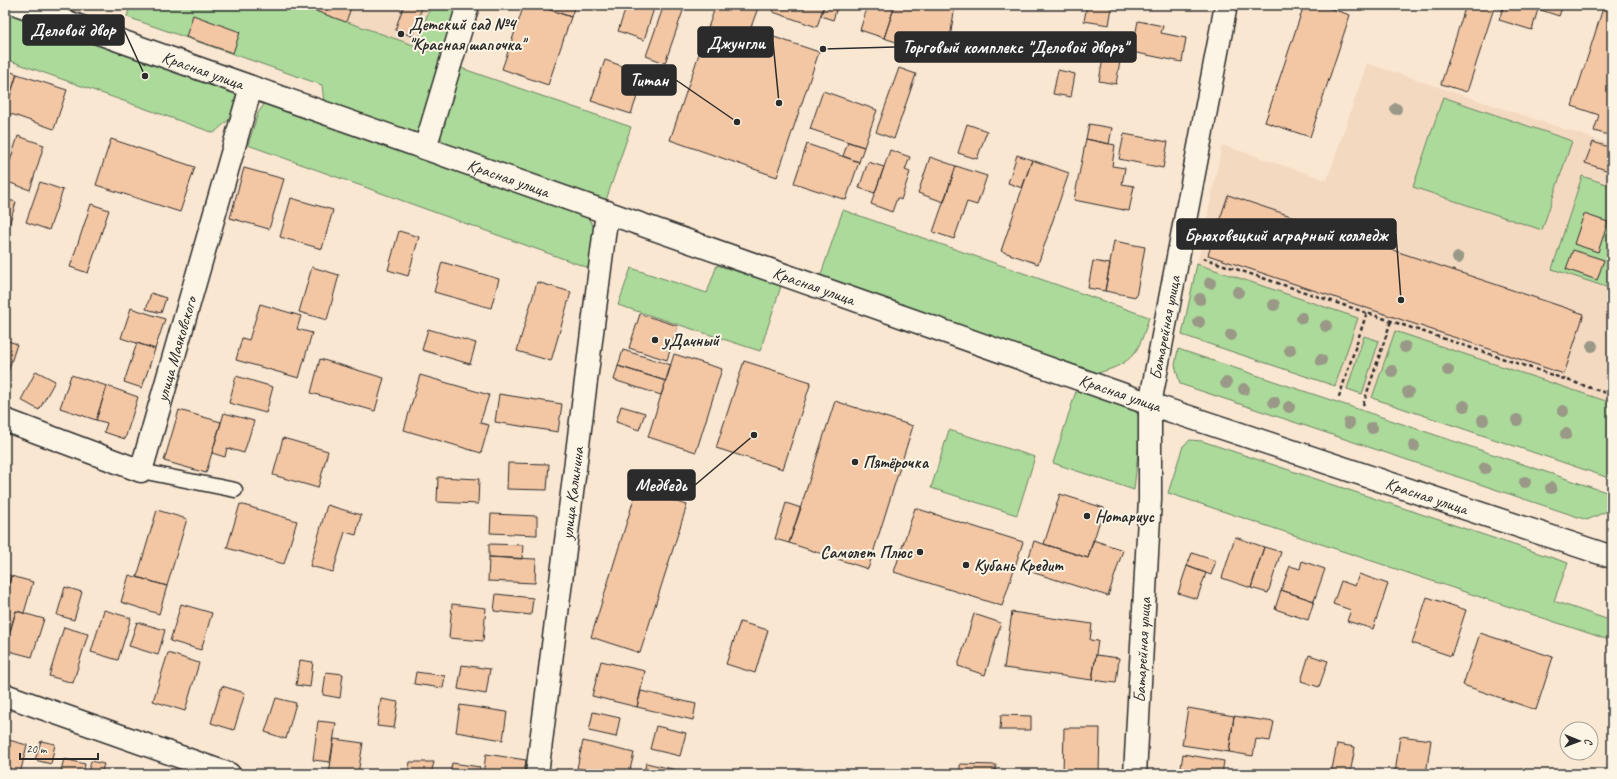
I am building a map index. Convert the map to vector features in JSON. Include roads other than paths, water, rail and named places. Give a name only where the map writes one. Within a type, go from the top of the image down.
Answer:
[{"type":"street","name":"Красная улица","points":[[19,5],[1150,404],[1612,557]]},
{"type":"street","points":[[425,148],[468,5]]},
{"type":"street","name":"Батарейная улица","points":[[1135,774],[1150,499],[1150,404],[1226,5]]},
{"type":"street","name":"улица Маяковского","points":[[142,471],[251,87]]},
{"type":"street","name":"улица Калинина","points":[[537,774],[608,212]]},
{"type":"street","points":[[5,420],[142,471]]},
{"type":"street","points":[[5,695],[230,774]]},
{"type":"lane","points":[[142,471],[235,490]]},
{"type":"place","name":"Детский сад №4 \"Красная шапочка\"","points":[[401,34]]},
{"type":"place","name":"Торговый комплекс \"Деловой дворъ\"","points":[[823,49]]},
{"type":"place","name":"Деловой двор","points":[[145,76]]},
{"type":"place","name":"Джунгли","points":[[779,103]]},
{"type":"place","name":"Титан","points":[[737,122]]},
{"type":"place","name":"Брюховецкий аграрный колледж","points":[[1401,300]]},
{"type":"place","name":"уДачный","points":[[655,340]]},
{"type":"place","name":"Медведь","points":[[754,435]]},
{"type":"place","name":"Пятёрочка","points":[[855,462]]},
{"type":"place","name":"Нотариус","points":[[1087,516]]},
{"type":"place","name":"Самолет Плюс","points":[[920,552]]},
{"type":"place","name":"Кубань Кредит","points":[[966,565]]}]
